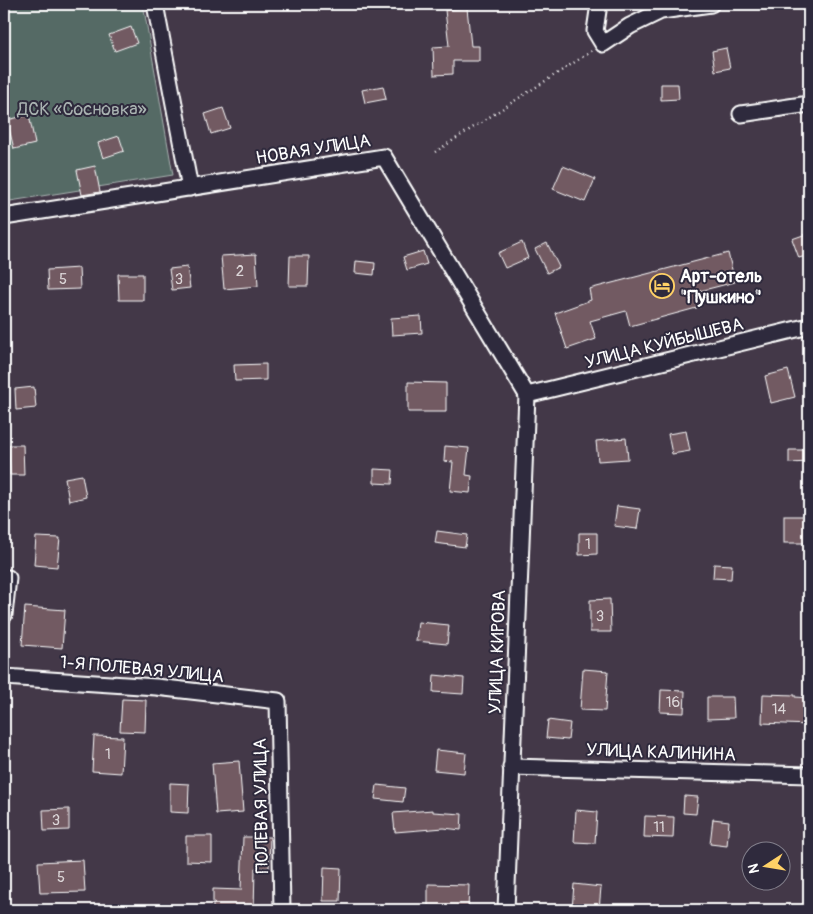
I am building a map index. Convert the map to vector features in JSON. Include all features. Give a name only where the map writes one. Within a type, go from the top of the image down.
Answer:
[{"type":"street","points":[[154,4],[190,188]]},
{"type":"street","points":[[599,4],[595,32],[603,44],[656,7],[710,4]]},
{"type":"street","points":[[741,114],[809,104]]},
{"type":"street","name":"НОВАЯ УЛИЦА","points":[[4,217],[384,157],[527,395]]},
{"type":"street","name":"УЛИЦА КУЙБЫШЕВА","points":[[527,395],[809,326]]},
{"type":"street","name":"УЛИЦА КИРОВА","points":[[506,910],[527,395]]},
{"type":"street","points":[[4,615],[8,578]]},
{"type":"street","name":"1-Я ПОЛЕВАЯ УЛИЦА","points":[[4,677],[156,687],[278,701]]},
{"type":"street","name":"ПОЛЕВАЯ УЛИЦА","points":[[278,701],[282,910]]},
{"type":"street","name":"УЛИЦА КАЛИНИНА","points":[[511,767],[809,775]]},
{"type":"path","points":[[435,152],[603,44]]},
{"type":"green space","name":"ДСК «Сосновка»","points":[[4,4],[143,4],[173,175],[4,202]]},
{"type":"building","points":[[467,8],[471,46],[479,46],[479,61],[453,61],[453,74],[434,75],[433,47],[449,46],[445,10]]},
{"type":"building","points":[[131,27],[137,43],[115,51],[109,35]]},
{"type":"building","points":[[726,48],[730,68],[715,71],[712,51]]},
{"type":"building","points":[[661,84],[678,84],[679,99],[661,100]]},
{"type":"building","points":[[383,86],[386,99],[365,103],[362,90]]},
{"type":"building","points":[[223,108],[230,128],[211,134],[205,114]]},
{"type":"building","points":[[29,115],[35,144],[14,149],[7,120]]},
{"type":"building","points":[[119,136],[124,151],[103,158],[98,143]]},
{"type":"building","points":[[95,166],[100,192],[82,195],[77,170]]},
{"type":"building","points":[[563,166],[595,179],[585,202],[553,189]]},
{"type":"building","points":[[809,233],[809,255],[799,258],[792,239]]},
{"type":"building","points":[[522,242],[528,258],[505,268],[498,253]]},
{"type":"building","points":[[547,243],[559,267],[547,273],[535,249]]},
{"type":"building","points":[[423,251],[427,264],[407,270],[403,257]]},
{"type":"building","name":"Арт-отель \"Пушкино\"","points":[[728,253],[735,282],[696,292],[700,307],[630,326],[626,311],[590,321],[596,339],[567,349],[555,313],[591,300],[589,289]]},
{"type":"building","points":[[256,254],[258,286],[224,289],[221,256]]},
{"type":"building","points":[[290,256],[309,256],[308,286],[289,286]]},
{"type":"building","points":[[356,261],[375,263],[374,275],[355,273]]},
{"type":"building","points":[[187,267],[190,288],[172,290],[169,269]]},
{"type":"building","points":[[79,268],[80,289],[48,290],[47,270]]},
{"type":"building","points":[[118,274],[143,274],[143,300],[119,300]]},
{"type":"building","points":[[421,316],[422,333],[392,335],[391,318]]},
{"type":"building","points":[[266,364],[266,380],[235,381],[234,365]]},
{"type":"building","points":[[788,370],[795,397],[771,403],[765,376]]},
{"type":"building","points":[[408,382],[446,383],[446,412],[408,412]]},
{"type":"building","points":[[34,387],[36,408],[16,410],[15,389]]},
{"type":"building","points":[[686,431],[690,451],[672,454],[668,434]]},
{"type":"building","points":[[626,438],[628,459],[598,461],[596,441]]},
{"type":"building","points":[[9,445],[23,445],[24,475],[10,475]]},
{"type":"building","points":[[445,446],[469,448],[466,475],[472,476],[470,493],[450,491],[453,462],[444,461]]},
{"type":"building","points":[[789,450],[809,450],[809,462],[789,463]]},
{"type":"building","points":[[374,469],[393,470],[392,484],[374,483]]},
{"type":"building","points":[[82,475],[86,497],[69,501],[65,478]]},
{"type":"building","points":[[617,506],[640,509],[637,529],[614,526]]},
{"type":"building","points":[[784,516],[809,516],[809,543],[784,543]]},
{"type":"building","points":[[437,531],[467,535],[465,547],[435,543]]},
{"type":"building","points":[[579,533],[597,533],[597,554],[579,555]]},
{"type":"building","points":[[36,537],[60,538],[57,567],[34,565]]},
{"type":"building","points":[[714,564],[732,565],[731,579],[713,578]]},
{"type":"building","points":[[610,599],[611,632],[590,632],[590,600]]},
{"type":"building","points":[[25,607],[65,610],[62,648],[22,645]]},
{"type":"building","points":[[418,622],[449,625],[447,644],[416,641]]},
{"type":"building","points":[[583,669],[608,671],[605,711],[580,710]]},
{"type":"building","points":[[434,675],[464,678],[463,694],[433,692]]},
{"type":"building","points":[[661,690],[685,691],[684,713],[660,712]]},
{"type":"building","points":[[763,694],[795,695],[795,697],[809,698],[809,725],[762,723]]},
{"type":"building","points":[[707,697],[733,697],[734,718],[707,719]]},
{"type":"building","points":[[122,699],[146,700],[145,732],[120,731]]},
{"type":"building","points":[[548,720],[570,723],[568,740],[546,738]]},
{"type":"building","points":[[94,736],[123,737],[121,773],[92,771]]},
{"type":"building","points":[[436,750],[466,753],[464,773],[434,770]]},
{"type":"building","points":[[239,761],[243,812],[216,814],[212,763]]},
{"type":"building","points":[[170,783],[189,784],[188,813],[170,812]]},
{"type":"building","points":[[377,785],[405,788],[403,802],[375,799]]},
{"type":"building","points":[[684,796],[698,797],[696,814],[683,813]]},
{"type":"building","points":[[69,809],[69,830],[44,831],[43,810]]},
{"type":"building","points":[[433,810],[433,812],[462,814],[461,830],[444,828],[395,832],[393,813]]},
{"type":"building","points":[[576,810],[597,812],[595,843],[574,842]]},
{"type":"building","points":[[645,816],[674,817],[673,838],[644,837]]},
{"type":"building","points":[[713,819],[729,821],[727,846],[710,844]]},
{"type":"building","points":[[186,836],[212,836],[212,862],[186,861]]},
{"type":"building","points":[[243,837],[270,837],[269,868],[255,868],[254,910],[213,910],[213,889],[241,890]]},
{"type":"building","points":[[83,860],[85,892],[40,893],[38,862]]},
{"type":"building","points":[[324,867],[341,868],[340,901],[323,901]]},
{"type":"building","points":[[428,884],[469,885],[468,910],[428,910]]},
{"type":"building","points":[[574,884],[601,887],[599,910],[572,910]]},
{"type":"place","name":"Арт-отель \"Пушкино\"","points":[[662,286]]}]
